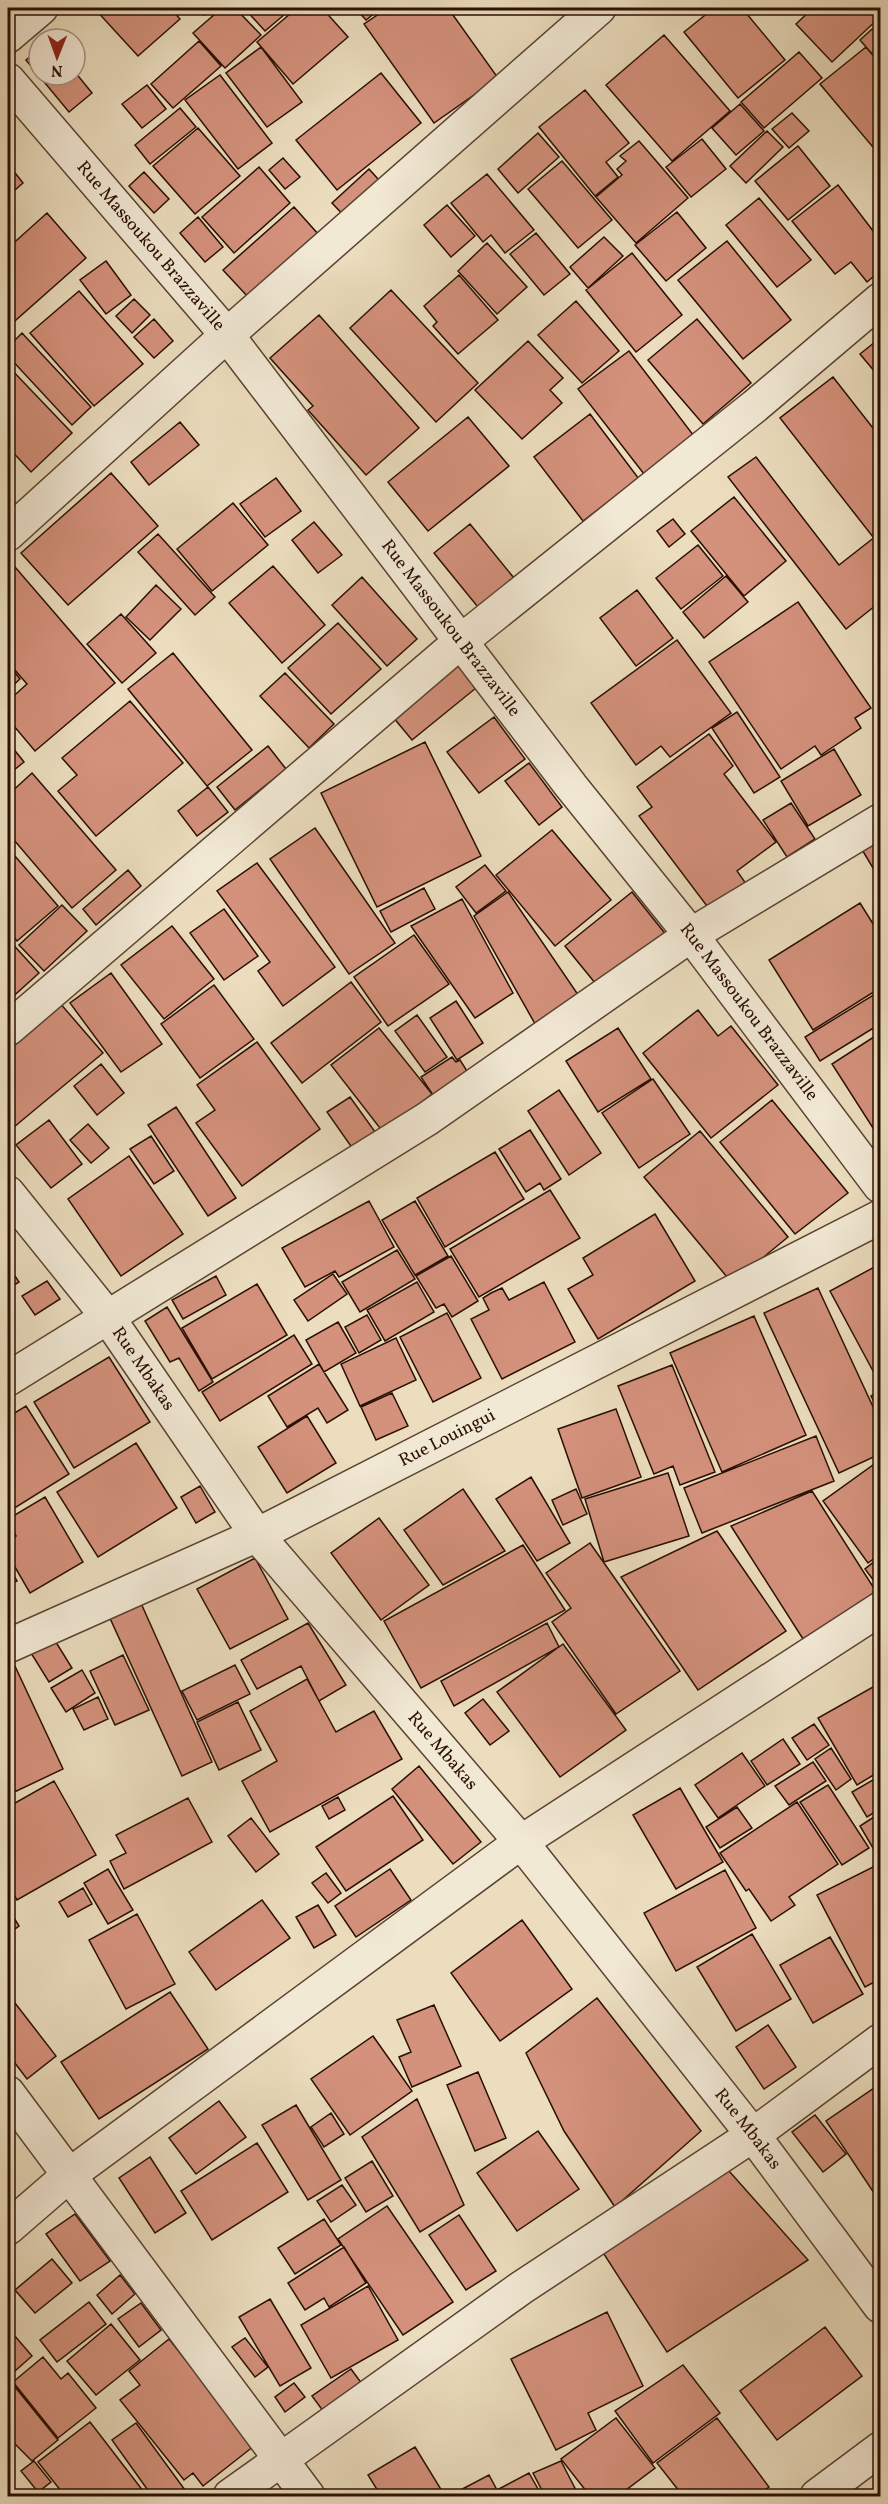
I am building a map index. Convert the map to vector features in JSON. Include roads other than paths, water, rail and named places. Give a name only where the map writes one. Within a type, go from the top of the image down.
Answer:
[{"type":"street","points":[[8,36],[41,8]]},
{"type":"street","points":[[8,534],[227,335],[599,8]]},
{"type":"street","name":"Rue Massoukou Brazzaville","points":[[8,80],[227,335],[571,786],[691,935],[880,1186]]},
{"type":"street","points":[[8,1029],[460,642],[746,413],[880,300]]},
{"type":"street","points":[[8,1379],[428,1119],[691,935],[880,821]]},
{"type":"street","name":"Rue Mbakas","points":[[8,1193],[107,1316],[257,1535],[521,1842],[753,2136],[880,2306]]},
{"type":"street","name":"Rue Louingui","points":[[8,1646],[257,1535],[880,1216]]},
{"type":"street","points":[[8,2228],[68,2176],[521,1842],[880,1610]]},
{"type":"street","points":[[230,2496],[521,2288],[753,2136],[880,2041]]},
{"type":"street","points":[[8,2093],[308,2496]]},
{"type":"street","points":[[817,2496],[880,2449]]}]
